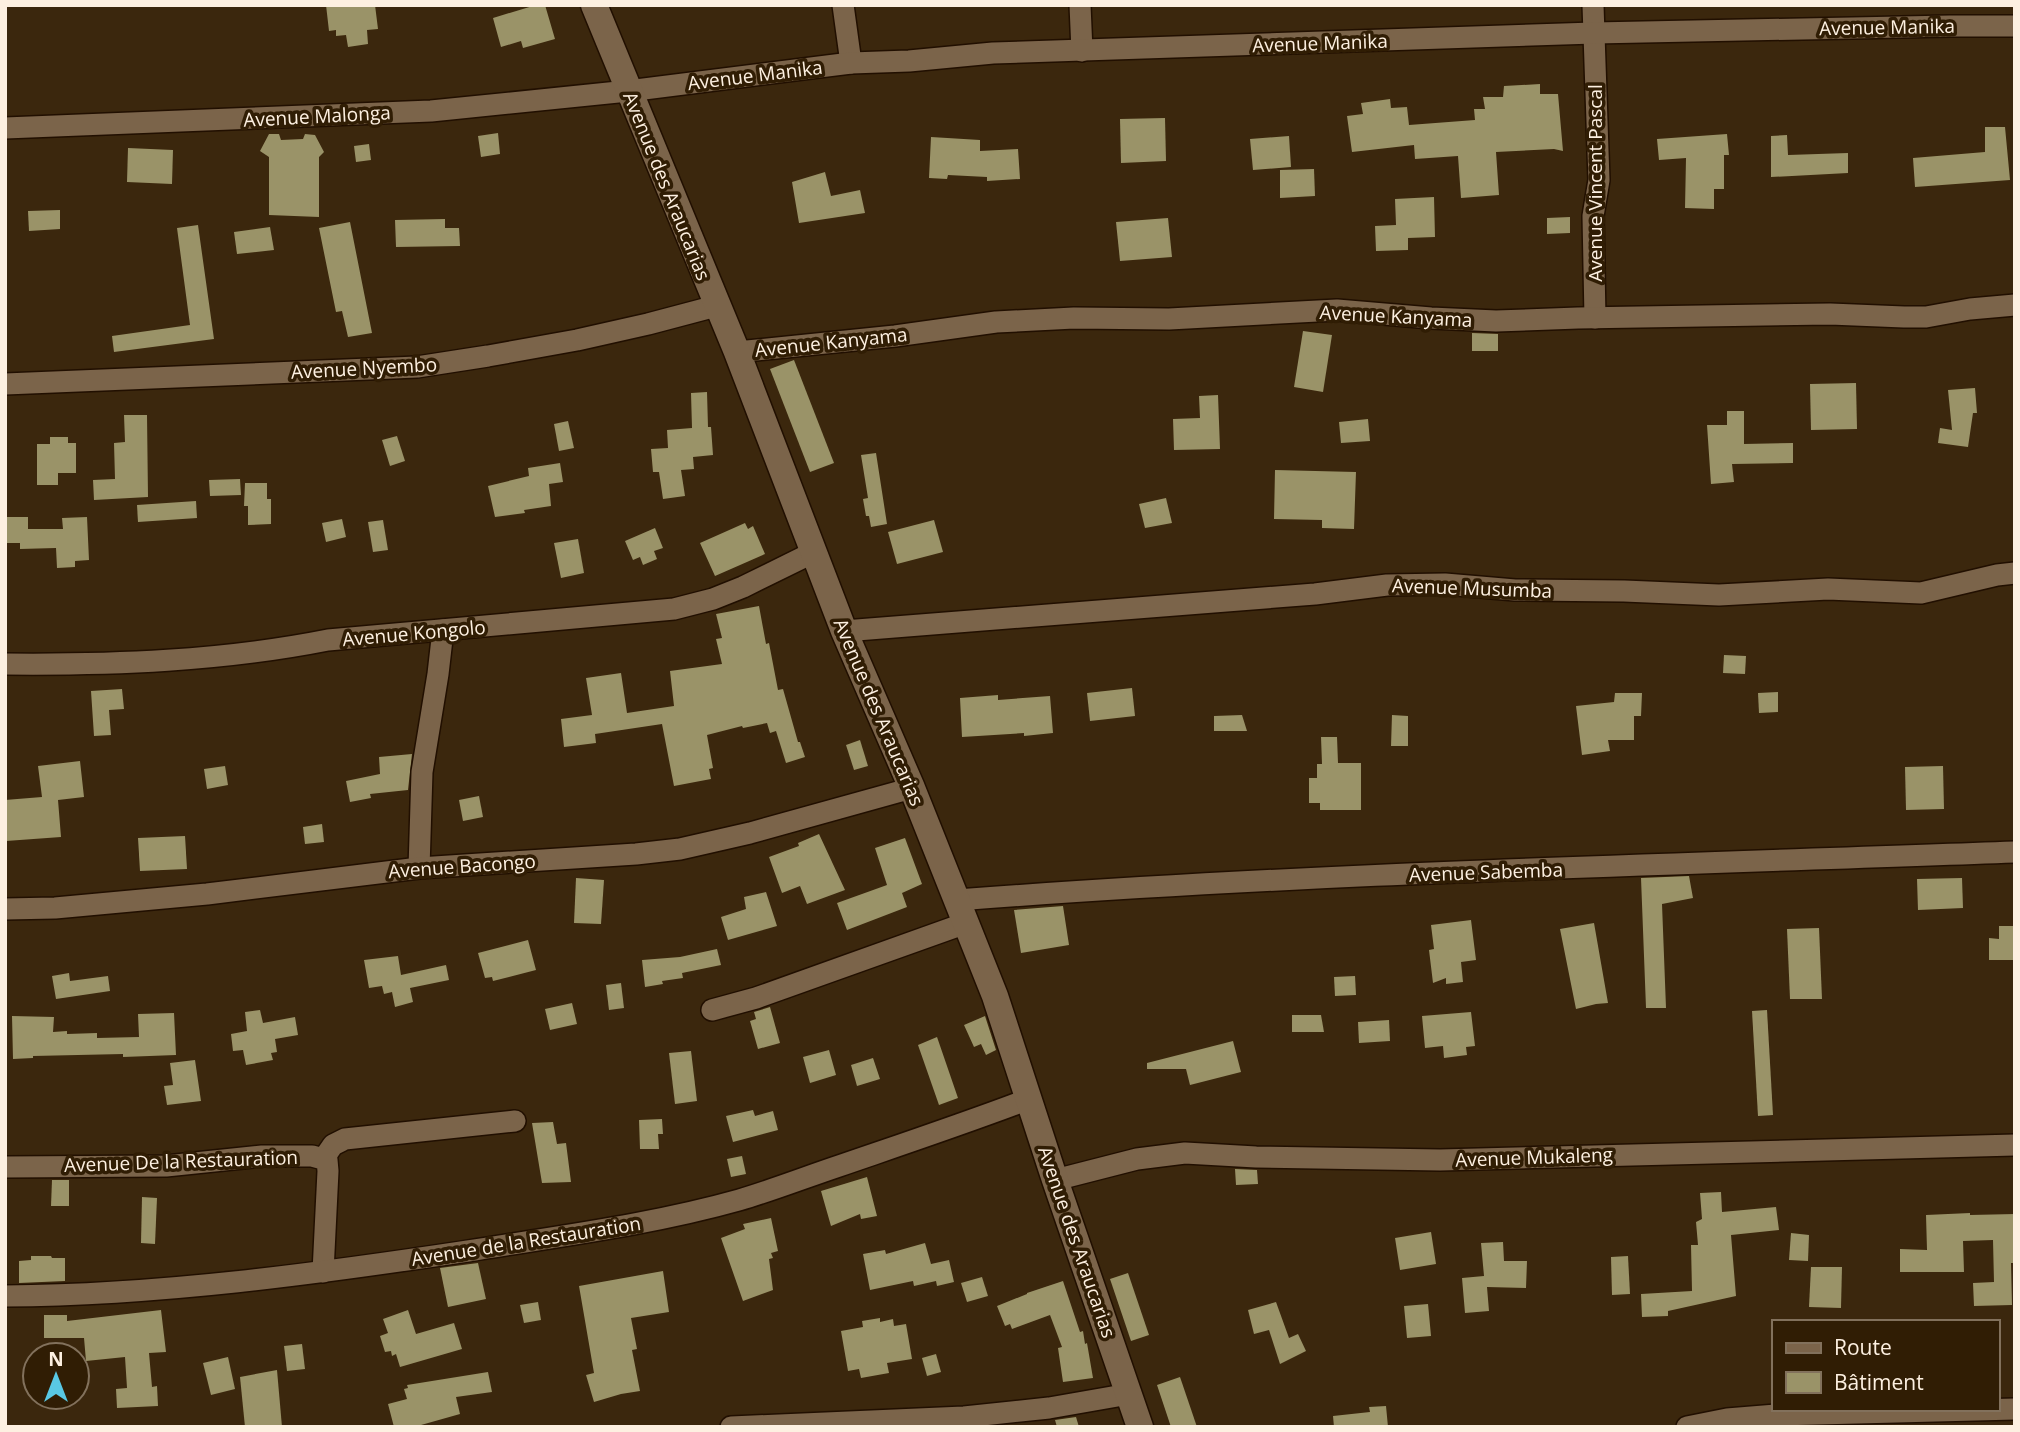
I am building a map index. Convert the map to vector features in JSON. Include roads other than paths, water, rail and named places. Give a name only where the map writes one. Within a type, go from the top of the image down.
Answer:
[{"type":"street","name":"Avenue des Araucarias","points":[[594,5],[737,352],[812,553],[912,788],[995,996],[1140,1427]]},
{"type":"street","points":[[843,5],[851,63]]},
{"type":"street","points":[[1080,5],[1082,51]]},
{"type":"street","name":"Avenue Vincent Pascal","points":[[1593,5],[1599,180],[1593,216],[1595,318]]},
{"type":"street","name":"Avenue Manika","points":[[628,91],[851,63],[993,54],[1594,33],[2015,26]]},
{"type":"street","name":"Avenue Malonga","points":[[5,128],[431,111],[628,91]]},
{"type":"street","name":"Avenue Kanyama","points":[[737,352],[996,322],[1074,318],[1169,319],[1337,310],[1496,321],[1830,314],[1926,317],[2015,305]]},
{"type":"street","name":"Avenue Nyembo","points":[[5,384],[417,367],[576,340],[716,306]]},
{"type":"street","name":"Avenue Kongolo","points":[[5,664],[87,664],[209,657],[275,651],[328,640],[674,609],[713,599],[743,587],[812,553]]},
{"type":"street","name":"Avenue Musumba","points":[[844,631],[1315,594],[1387,585],[1445,584],[1515,590],[1719,595],[1828,589],[1921,593],[2015,573]]},
{"type":"street","points":[[419,868],[422,772],[443,630]]},
{"type":"street","name":"Avenue Bacongo","points":[[5,909],[55,908],[207,894],[419,868],[680,849],[750,833],[912,788]]},
{"type":"street","name":"Avenue Sabemba","points":[[712,1010],[756,998],[962,911],[1059,892],[2015,852]]},
{"type":"street","name":"Avenue de la Restauration","points":[[5,1296],[116,1291],[323,1272],[665,1218],[783,1185],[1029,1099]]},
{"type":"street","points":[[324,1158],[333,1144],[345,1139],[516,1121]]},
{"type":"street","name":"Avenue Mukaleng","points":[[1055,1180],[1137,1159],[1185,1153],[1440,1160],[2015,1145]]},
{"type":"street","name":"Avenue De la Restauration","points":[[5,1167],[166,1166],[262,1156],[324,1158],[327,1160],[328,1171],[323,1272]]},
{"type":"street","points":[[731,1427],[964,1417],[1049,1408],[1129,1394]]},
{"type":"street","points":[[1687,1427],[1727,1419],[1776,1415],[1883,1420],[1991,1411]]}]
